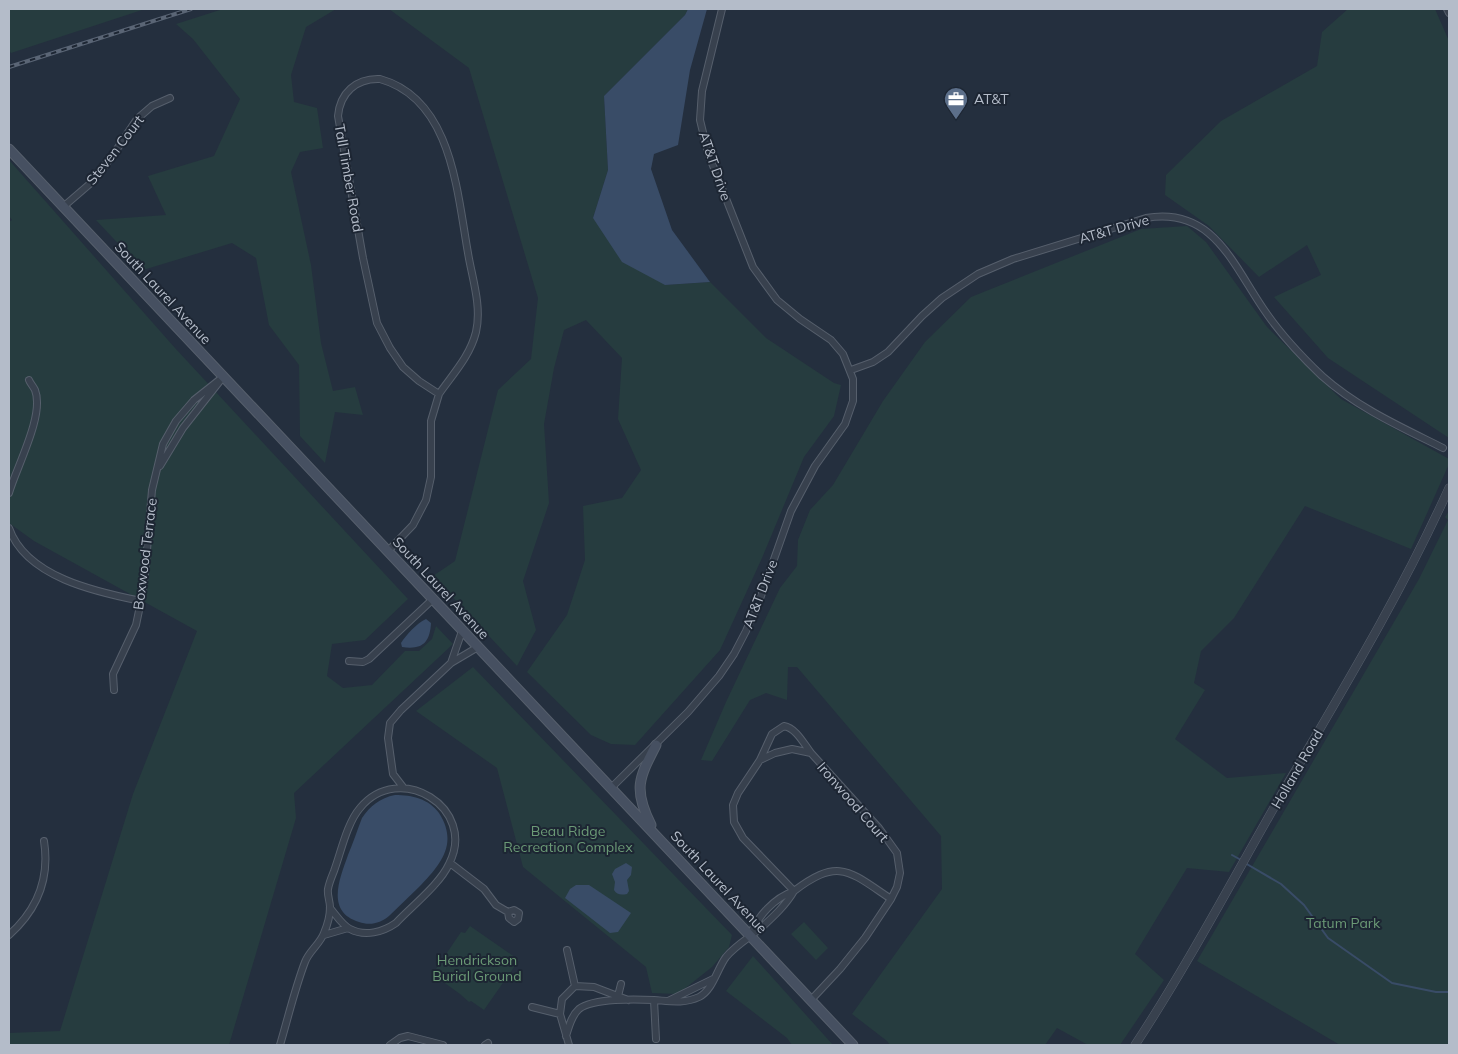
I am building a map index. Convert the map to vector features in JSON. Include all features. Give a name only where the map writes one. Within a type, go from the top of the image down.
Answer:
[{"type":"main road","name":"South Laurel Avenue","points":[[9,150],[462,631],[612,787],[849,1044]]},
{"type":"main road","points":[[656,745],[639,782],[639,794],[657,836]]},
{"type":"street","name":"AT&T Drive","points":[[612,787],[688,712],[714,682],[734,654],[761,596],[794,503],[815,466],[848,417],[854,393],[851,370],[844,354],[831,340],[777,300],[756,272],[708,153],[700,120],[702,91],[722,9]]},
{"type":"street","points":[[1448,9],[1449,13]]},
{"type":"street","name":"Tall Timber Road","points":[[388,551],[413,525],[426,500],[431,477],[431,421],[439,394],[472,345],[476,331],[477,314],[450,160],[445,144],[434,122],[411,96],[400,88],[380,79],[367,80],[355,85],[345,93],[340,103],[338,116],[373,309],[382,335],[396,358],[411,374],[439,394]]},
{"type":"street","name":"Steven Court","points":[[63,207],[92,182],[114,155],[137,119],[152,106],[170,98]]},
{"type":"street","name":"AT&T Drive","points":[[851,370],[872,362],[888,352],[942,298],[984,271],[1014,259],[1146,218],[1172,216],[1198,225],[1222,245],[1280,331],[1324,378],[1350,398],[1379,416],[1443,448]]},
{"type":"street","name":"Boxwood Terrace","points":[[155,474],[183,428],[223,377]]},
{"type":"street","name":"Boxwood Terrace","points":[[114,690],[114,674],[136,625],[141,601],[152,490],[163,444],[176,421],[194,400],[223,377]]},
{"type":"street","points":[[9,493],[25,451],[34,419],[36,391],[28,380]]},
{"type":"street","name":"Holland Road","points":[[1135,1045],[1182,970],[1372,638],[1421,548],[1449,488]]},
{"type":"street","points":[[9,528],[17,546],[30,560],[47,571],[102,593],[141,601]]},
{"type":"street","points":[[349,661],[363,662],[369,659],[433,600]]},
{"type":"street","points":[[451,663],[462,631]]},
{"type":"street","points":[[403,787],[393,774],[388,738],[390,724],[401,710],[451,663],[478,647]]},
{"type":"street","name":"Ironwood Court","points":[[794,891],[743,838],[734,822],[733,806],[738,793],[760,760],[772,734],[784,726],[795,731],[811,753],[879,828],[897,854],[900,873],[897,887],[865,938],[845,963],[810,1000]]},
{"type":"street","name":"Ironwood Court","points":[[760,760],[775,752],[792,750],[811,753]]},
{"type":"street","points":[[386,789],[393,774]]},
{"type":"street","points":[[280,1045],[306,960],[324,935],[330,908],[328,889],[351,823],[358,809],[366,800],[386,789],[403,787],[422,792],[432,798],[446,811],[453,827],[455,839],[450,863],[442,875],[390,927],[366,933],[348,928],[324,935]]},
{"type":"street","points":[[9,935],[22,923],[34,905],[42,886],[47,857],[44,840]]},
{"type":"street","points":[[450,863],[484,889],[496,905],[508,912]]},
{"type":"street","points":[[566,1036],[573,1018],[580,1009],[586,1006],[602,1002],[629,1000],[677,1002],[697,998],[704,994],[725,958],[776,913],[794,891],[810,878],[827,872],[842,870],[861,878],[891,898]]},
{"type":"street","points":[[750,935],[756,921],[770,907],[783,895],[794,891]]},
{"type":"street","points":[[770,907],[776,913]]},
{"type":"street","points":[[330,908],[348,928]]},
{"type":"street","points":[[567,950],[575,986]]},
{"type":"street","points":[[667,1002],[713,979]]},
{"type":"street","points":[[618,996],[621,984]]},
{"type":"street","points":[[569,1045],[560,1014],[562,999],[575,986],[594,987],[629,1000]]},
{"type":"street","points":[[654,1000],[656,1039]]},
{"type":"street","points":[[532,1007],[560,1014]]},
{"type":"street","points":[[390,1045],[400,1038],[408,1036],[443,1045]]},
{"type":"street","points":[[417,1045],[426,1042]]},
{"type":"green space","points":[[9,9],[145,9],[11,53],[9,50]]},
{"type":"green space","points":[[223,9],[336,9],[306,27],[291,75],[294,102],[317,108],[323,148],[300,152],[291,172],[311,265],[321,343],[333,391],[355,387],[363,415],[335,412],[325,463],[300,436],[299,365],[269,325],[256,258],[232,243],[143,270],[96,220],[166,215],[148,176],[214,156],[240,99],[193,39],[176,24]]},
{"type":"green space","points":[[389,9],[688,9],[685,15],[604,96],[608,170],[593,218],[665,285],[710,282],[766,338],[834,383],[841,385],[834,416],[804,457],[762,558],[720,650],[635,745],[611,744],[591,735],[527,672],[567,615],[585,560],[583,506],[622,498],[641,470],[618,419],[622,358],[586,320],[564,330],[554,368],[544,424],[549,503],[523,581],[536,630],[517,666],[433,576],[455,561],[498,390],[531,359],[538,298],[469,68]]},
{"type":"green space","points":[[1348,9],[1435,9],[1449,41],[1449,438],[1328,358],[1274,297],[1321,275],[1307,245],[1259,277],[1209,226],[1165,195],[1166,175],[1221,121],[1317,66],[1322,32]]},
{"type":"green space","points":[[9,160],[175,348],[408,599],[365,640],[332,644],[327,676],[343,688],[372,685],[405,651],[419,651],[432,639],[436,626],[453,644],[294,793],[296,818],[229,1045],[9,1045],[9,1033],[60,1031],[133,794],[197,631],[34,541],[9,523],[9,222],[12,220],[9,216]]},
{"type":"green space","points":[[1187,226],[1206,242],[1267,327],[1341,399],[1449,459],[1449,464],[1411,549],[1305,506],[1234,618],[1201,651],[1194,683],[1205,690],[1175,739],[1227,778],[1286,773],[1229,872],[1187,868],[1135,954],[1164,980],[1120,1045],[1088,1045],[1057,1028],[1045,1045],[890,1045],[852,1014],[942,889],[941,836],[797,667],[788,667],[787,700],[766,693],[750,700],[712,761],[701,760],[780,588],[797,566],[798,540],[810,510],[833,485],[883,401],[925,342],[971,297],[1141,229]]},
{"type":"green space","name":"Tatum Park","points":[[1449,511],[1449,1045],[1340,1045],[1197,961],[1419,579],[1448,520],[1445,517]]},
{"type":"green space","name":"Beau Ridge Recreation Complex","points":[[473,667],[732,935],[729,947],[712,967],[678,994],[652,993],[646,967],[523,867],[497,768],[416,711]]},
{"type":"green space","points":[[804,922],[828,948],[816,960],[791,934]]},
{"type":"green space","name":"Hendrickson Burial Ground","points":[[470,926],[519,960],[484,1010],[471,1001],[469,1002],[435,976],[438,972],[436,969],[461,932],[465,933]]},
{"type":"green space","points":[[753,956],[833,1045],[792,1045],[787,1038],[726,991]]},
{"type":"water","points":[[688,9],[707,9],[690,70],[678,145],[654,154],[651,169],[672,230],[710,282],[665,285],[622,262],[593,218],[608,170],[604,96],[685,15]]},
{"type":"water","points":[[426,619],[431,623],[429,636],[424,644],[409,648],[402,647],[401,643],[409,633]]},
{"type":"water","points":[[395,795],[420,799],[435,808],[445,824],[447,844],[440,862],[434,871],[389,916],[375,923],[359,922],[348,917],[342,911],[338,902],[339,884],[362,818],[376,803]]},
{"type":"water","points":[[626,863],[632,867],[631,875],[627,880],[629,891],[627,894],[619,894],[614,890],[615,882],[612,874],[615,869]]},
{"type":"water","points":[[576,885],[589,885],[631,913],[618,932],[610,933],[565,898],[570,889]]},
{"type":"waterway","points":[[1232,855],[1241,860]]},
{"type":"waterway","points":[[1245,863],[1281,884],[1304,905],[1328,938],[1392,983],[1436,992],[1449,992]]},
{"type":"railway","points":[[9,67],[191,9]]},
{"type":"place","name":"AT&T","points":[[956,120]]}]
